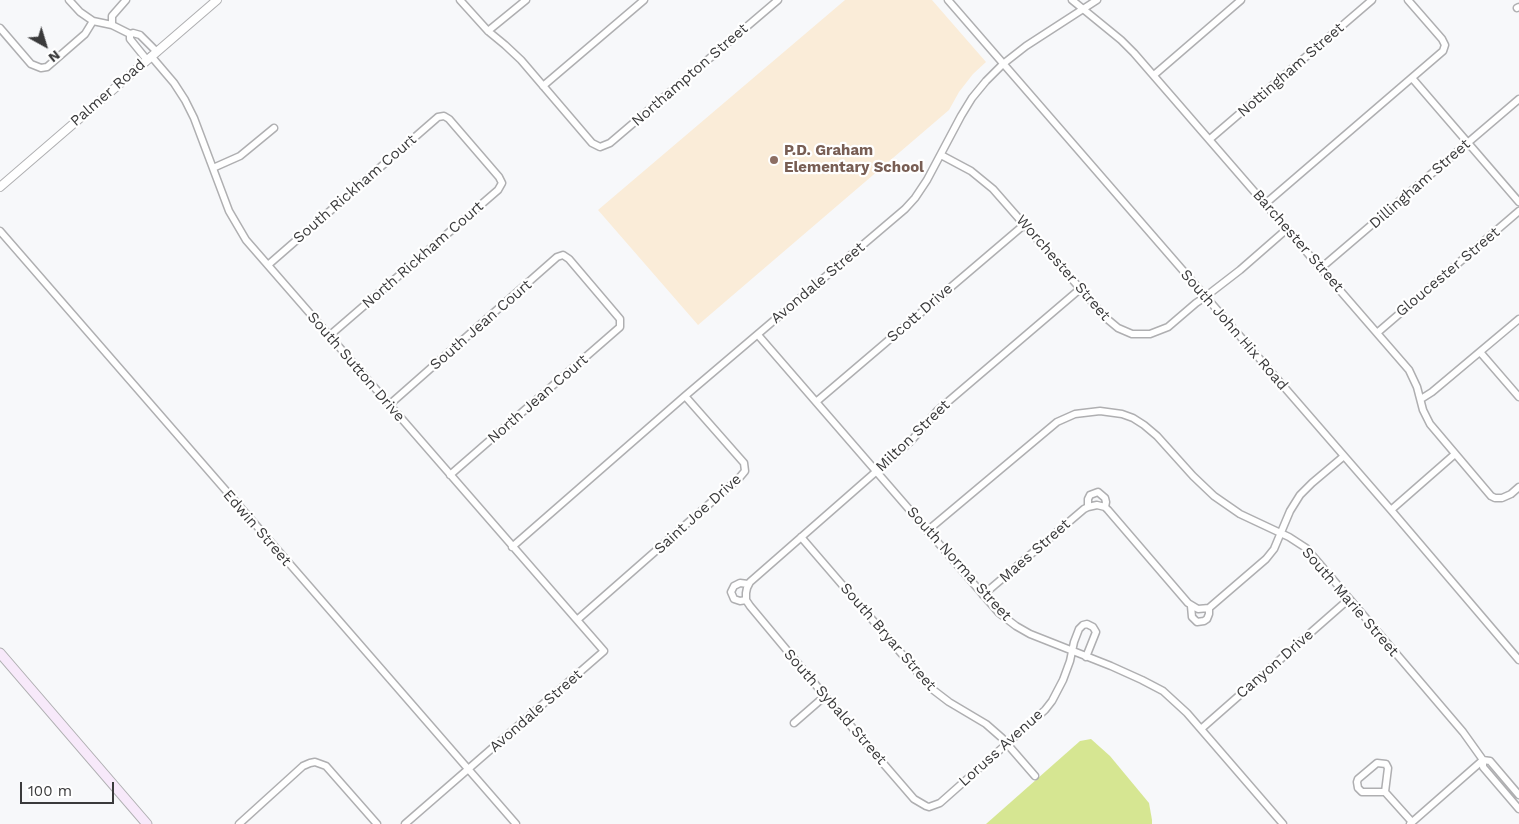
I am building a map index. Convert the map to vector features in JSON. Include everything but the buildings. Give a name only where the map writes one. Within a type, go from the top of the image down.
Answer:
[{"type":"main road","points":[[0,654],[148,824]]},
{"type":"street","points":[[69,0],[80,12],[93,21],[112,25],[130,34],[140,35],[152,56]]},
{"type":"street","points":[[112,25],[112,16],[126,0]]},
{"type":"street","name":"Palmer Road","points":[[0,187],[217,0]]},
{"type":"street","points":[[460,0],[488,31],[521,60],[543,86],[644,0]]},
{"type":"street","points":[[488,31],[526,0]]},
{"type":"street","name":"Northampton Street","points":[[543,86],[592,143],[600,147],[610,143],[778,0]]},
{"type":"street","name":"South John Hix Road","points":[[948,0],[1519,660]]},
{"type":"street","name":"Barchester Street","points":[[1072,0],[1121,40],[1154,75],[1409,370],[1430,424],[1491,496],[1498,499],[1506,497],[1519,487]]},
{"type":"street","name":"Avondale Street","points":[[512,547],[685,396],[906,208],[922,188],[972,98],[986,80],[1026,46],[1097,0]]},
{"type":"street","points":[[1154,75],[1241,0]]},
{"type":"street","name":"Nottingham Street","points":[[1210,139],[1372,0]]},
{"type":"street","points":[[1265,204],[1443,51],[1445,45],[1442,39],[1408,0]]},
{"type":"street","points":[[0,28],[31,64],[40,68],[47,67],[85,34],[93,21]]},
{"type":"street","points":[[130,34],[130,40],[152,56]]},
{"type":"street","name":"South Sutton Drive","points":[[152,56],[186,100],[230,211],[240,231],[329,336],[604,651]]},
{"type":"street","points":[[1412,78],[1519,202]]},
{"type":"street","name":"Dillingham Street","points":[[1321,268],[1519,99]]},
{"type":"street","name":"North Rickham Court","points":[[329,336],[501,186],[501,180],[449,119],[444,116]]},
{"type":"street","name":"South Rickham Court","points":[[268,265],[435,118],[444,116]]},
{"type":"street","points":[[213,168],[240,156],[274,128]]},
{"type":"street","name":"Worchester Street","points":[[941,155],[971,171],[986,182],[1112,324],[1126,332],[1150,334],[1163,330],[1287,229]]},
{"type":"street","name":"Gloucester Street","points":[[1377,333],[1519,211]]},
{"type":"street","name":"Scott Drive","points":[[816,402],[1025,224]]},
{"type":"street","name":"Edwin Street","points":[[0,231],[516,824]]},
{"type":"street","name":"South Jean Court","points":[[389,405],[557,257],[563,255],[573,264]]},
{"type":"street","name":"North Jean Court","points":[[450,475],[620,327],[621,321],[573,264]]},
{"type":"street","name":"Milton Street","points":[[732,592],[734,586],[740,583],[748,584],[877,472],[911,441],[937,411],[1080,289]]},
{"type":"street","points":[[1421,399],[1432,392],[1519,319]]},
{"type":"street","name":"South Norma Street","points":[[758,335],[999,613],[1016,626],[1040,639],[1155,686],[1180,705],[1283,824]]},
{"type":"street","points":[[1480,352],[1519,397]]},
{"type":"street","name":"Saint Joe Drive","points":[[577,620],[745,471],[744,464],[685,396]]},
{"type":"street","name":"South Marie Street","points":[[927,531],[1051,426],[1075,414],[1100,411],[1122,414],[1144,425],[1158,436],[1193,476],[1214,496],[1240,514],[1281,533],[1306,548],[1464,732],[1483,760],[1483,768],[1519,810]]},
{"type":"street","points":[[1391,510],[1455,454]]},
{"type":"street","name":"Maes Street","points":[[983,596],[1088,507],[1090,495],[1098,492],[1106,498],[1105,507],[1191,606],[1192,617],[1197,622],[1204,621],[1209,614],[1209,608],[1266,559],[1274,549],[1290,511],[1300,495],[1344,456]]},
{"type":"street","points":[[1088,507],[1097,505],[1105,507]]},
{"type":"street","name":"South Bryar Street","points":[[801,537],[932,689],[949,702],[986,724],[1007,744],[1035,776]]},
{"type":"street","points":[[746,597],[748,584]]},
{"type":"street","name":"South Sybald Street","points":[[732,592],[734,599],[740,601],[746,597],[750,606],[914,799],[922,805],[929,806]]},
{"type":"street","name":"Canyon Drive","points":[[1201,729],[1349,600]]},
{"type":"street","points":[[1191,606],[1201,609],[1209,608]]},
{"type":"street","name":"Loruss Avenue","points":[[929,806],[940,802],[1039,716],[1052,701],[1063,680],[1079,629],[1085,624],[1094,628],[1096,633],[1086,657]]},
{"type":"street","name":"Avondale Street","points":[[405,824],[604,651]]},
{"type":"street","points":[[794,723],[826,696]]},
{"type":"street","points":[[1385,792],[1362,792],[1358,786],[1358,779],[1377,763],[1386,764],[1388,768],[1385,792],[1411,823],[1483,760]]},
{"type":"street","name":"South Marie Street","points":[[1483,760],[1490,761],[1519,795]]},
{"type":"street","points":[[239,824],[303,766],[315,762],[326,766],[377,824]]},
{"type":"shaded area","name":"P.D. Graham Elementary School","points":[[845,0],[932,0],[986,62],[973,74],[959,92],[949,110],[698,325],[598,210]]},
{"type":"green space","points":[[1091,739],[1110,756],[1149,803],[1152,824],[986,824],[1080,741]]},
{"type":"place","name":"P.D. Graham Elementary School","points":[[774,160]]}]
